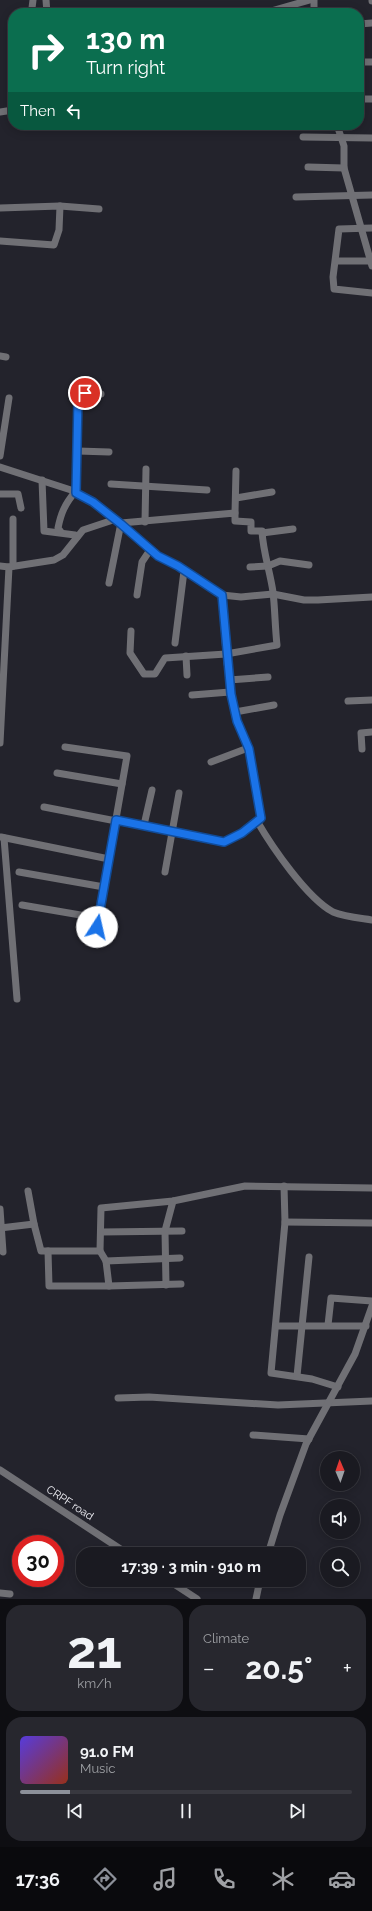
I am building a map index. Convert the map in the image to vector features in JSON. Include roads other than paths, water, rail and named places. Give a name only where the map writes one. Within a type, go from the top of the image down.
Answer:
[{"type":"street","points":[[32,0],[32,8]]},
{"type":"street","points":[[282,8],[310,0]]},
{"type":"street","points":[[336,261],[372,263],[344,168],[344,146],[338,130]]},
{"type":"street","points":[[303,137],[372,138]]},
{"type":"street","points":[[308,167],[344,168]]},
{"type":"street","points":[[296,197],[372,195]]},
{"type":"street","points":[[0,241],[54,245],[60,230],[60,206]]},
{"type":"street","points":[[0,208],[60,206],[99,209]]},
{"type":"street","points":[[372,228],[362,227],[339,229],[333,277],[334,289],[372,293]]},
{"type":"street","points":[[61,532],[58,528],[65,504],[75,493],[78,451],[78,399],[85,393],[101,394]]},
{"type":"street","points":[[0,456],[9,398]]},
{"type":"street","points":[[78,451],[110,452]]},
{"type":"street","points":[[0,467],[42,480],[93,502],[119,522],[158,556],[178,566],[222,595],[241,597],[273,594],[311,600],[372,597]]},
{"type":"street","points":[[145,522],[146,469]]},
{"type":"street","points":[[236,471],[235,521],[251,522],[251,531],[262,531],[262,533],[293,529]]},
{"type":"street","points":[[42,480],[44,530],[61,532],[75,535],[77,537]]},
{"type":"street","points":[[111,484],[207,490]]},
{"type":"street","points":[[236,498],[272,492]]},
{"type":"street","points":[[0,494],[18,494],[21,508]]},
{"type":"street","points":[[0,566],[11,566],[54,560],[63,555],[83,530],[119,522],[145,522],[235,513]]},
{"type":"street","points":[[0,743],[0,713],[13,519]]},
{"type":"street","points":[[109,583],[119,522]]},
{"type":"street","points":[[131,631],[130,653],[144,674],[155,674],[165,658],[226,654],[276,645],[273,594],[268,566],[264,555],[262,533]]},
{"type":"street","points":[[137,595],[142,562],[150,550]]},
{"type":"street","points":[[250,568],[268,566],[280,561],[309,565]]},
{"type":"street","points":[[174,643],[184,571]]},
{"type":"street","points":[[44,807],[144,825],[224,842],[242,833],[261,818],[248,748],[235,712],[230,692],[222,595]]},
{"type":"street","points":[[186,656],[187,675]]},
{"type":"street","points":[[229,680],[268,677]]},
{"type":"street","points":[[192,695],[230,692]]},
{"type":"street","points":[[348,701],[372,700]]},
{"type":"street","points":[[235,712],[274,706]]},
{"type":"street","points":[[362,749],[361,732],[372,732]]},
{"type":"street","points":[[65,746],[127,756],[97,927]]},
{"type":"street","points":[[211,762],[248,748]]},
{"type":"street","points":[[57,773],[122,784]]},
{"type":"street","points":[[144,825],[152,790]]},
{"type":"street","points":[[165,872],[179,793]]},
{"type":"street","points":[[257,821],[273,850],[318,902],[334,912],[372,920]]},
{"type":"street","points":[[17,999],[2,837],[108,859]]},
{"type":"street","points":[[20,872],[104,887]]},
{"type":"street","points":[[22,905],[98,918]]},
{"type":"street","points":[[109,1286],[106,1261],[100,1251],[102,1232],[101,1208],[173,1201],[245,1186],[372,1188]]},
{"type":"street","points":[[284,1186],[285,1222],[277,1326],[271,1372],[320,1381],[338,1387]]},
{"type":"street","points":[[28,1191],[41,1251],[100,1251]]},
{"type":"street","points":[[166,1285],[165,1231],[173,1201]]},
{"type":"street","points":[[0,1209],[3,1252]]},
{"type":"street","points":[[285,1222],[372,1223]]},
{"type":"street","points":[[1,1228],[34,1224]]},
{"type":"street","points":[[102,1232],[182,1231]]},
{"type":"street","points":[[48,1251],[49,1286],[181,1284]]},
{"type":"street","points":[[297,1376],[309,1257]]},
{"type":"street","points":[[106,1261],[180,1258]]},
{"type":"street","points":[[328,1325],[331,1298],[372,1301]]},
{"type":"street","points":[[270,1547],[280,1515],[309,1439],[355,1354],[372,1306]]},
{"type":"street","points":[[277,1326],[366,1326]]},
{"type":"street","points":[[118,1398],[149,1397],[278,1405],[372,1401]]},
{"type":"street","points":[[253,1435],[309,1439]]},
{"type":"street","name":"CRPF road","points":[[0,1470],[117,1547]]},
{"type":"street","points":[[179,1587],[197,1599]]},
{"type":"street","points":[[256,1599],[259,1587]]},
{"type":"street","points":[[0,1593],[10,1594]]}]
